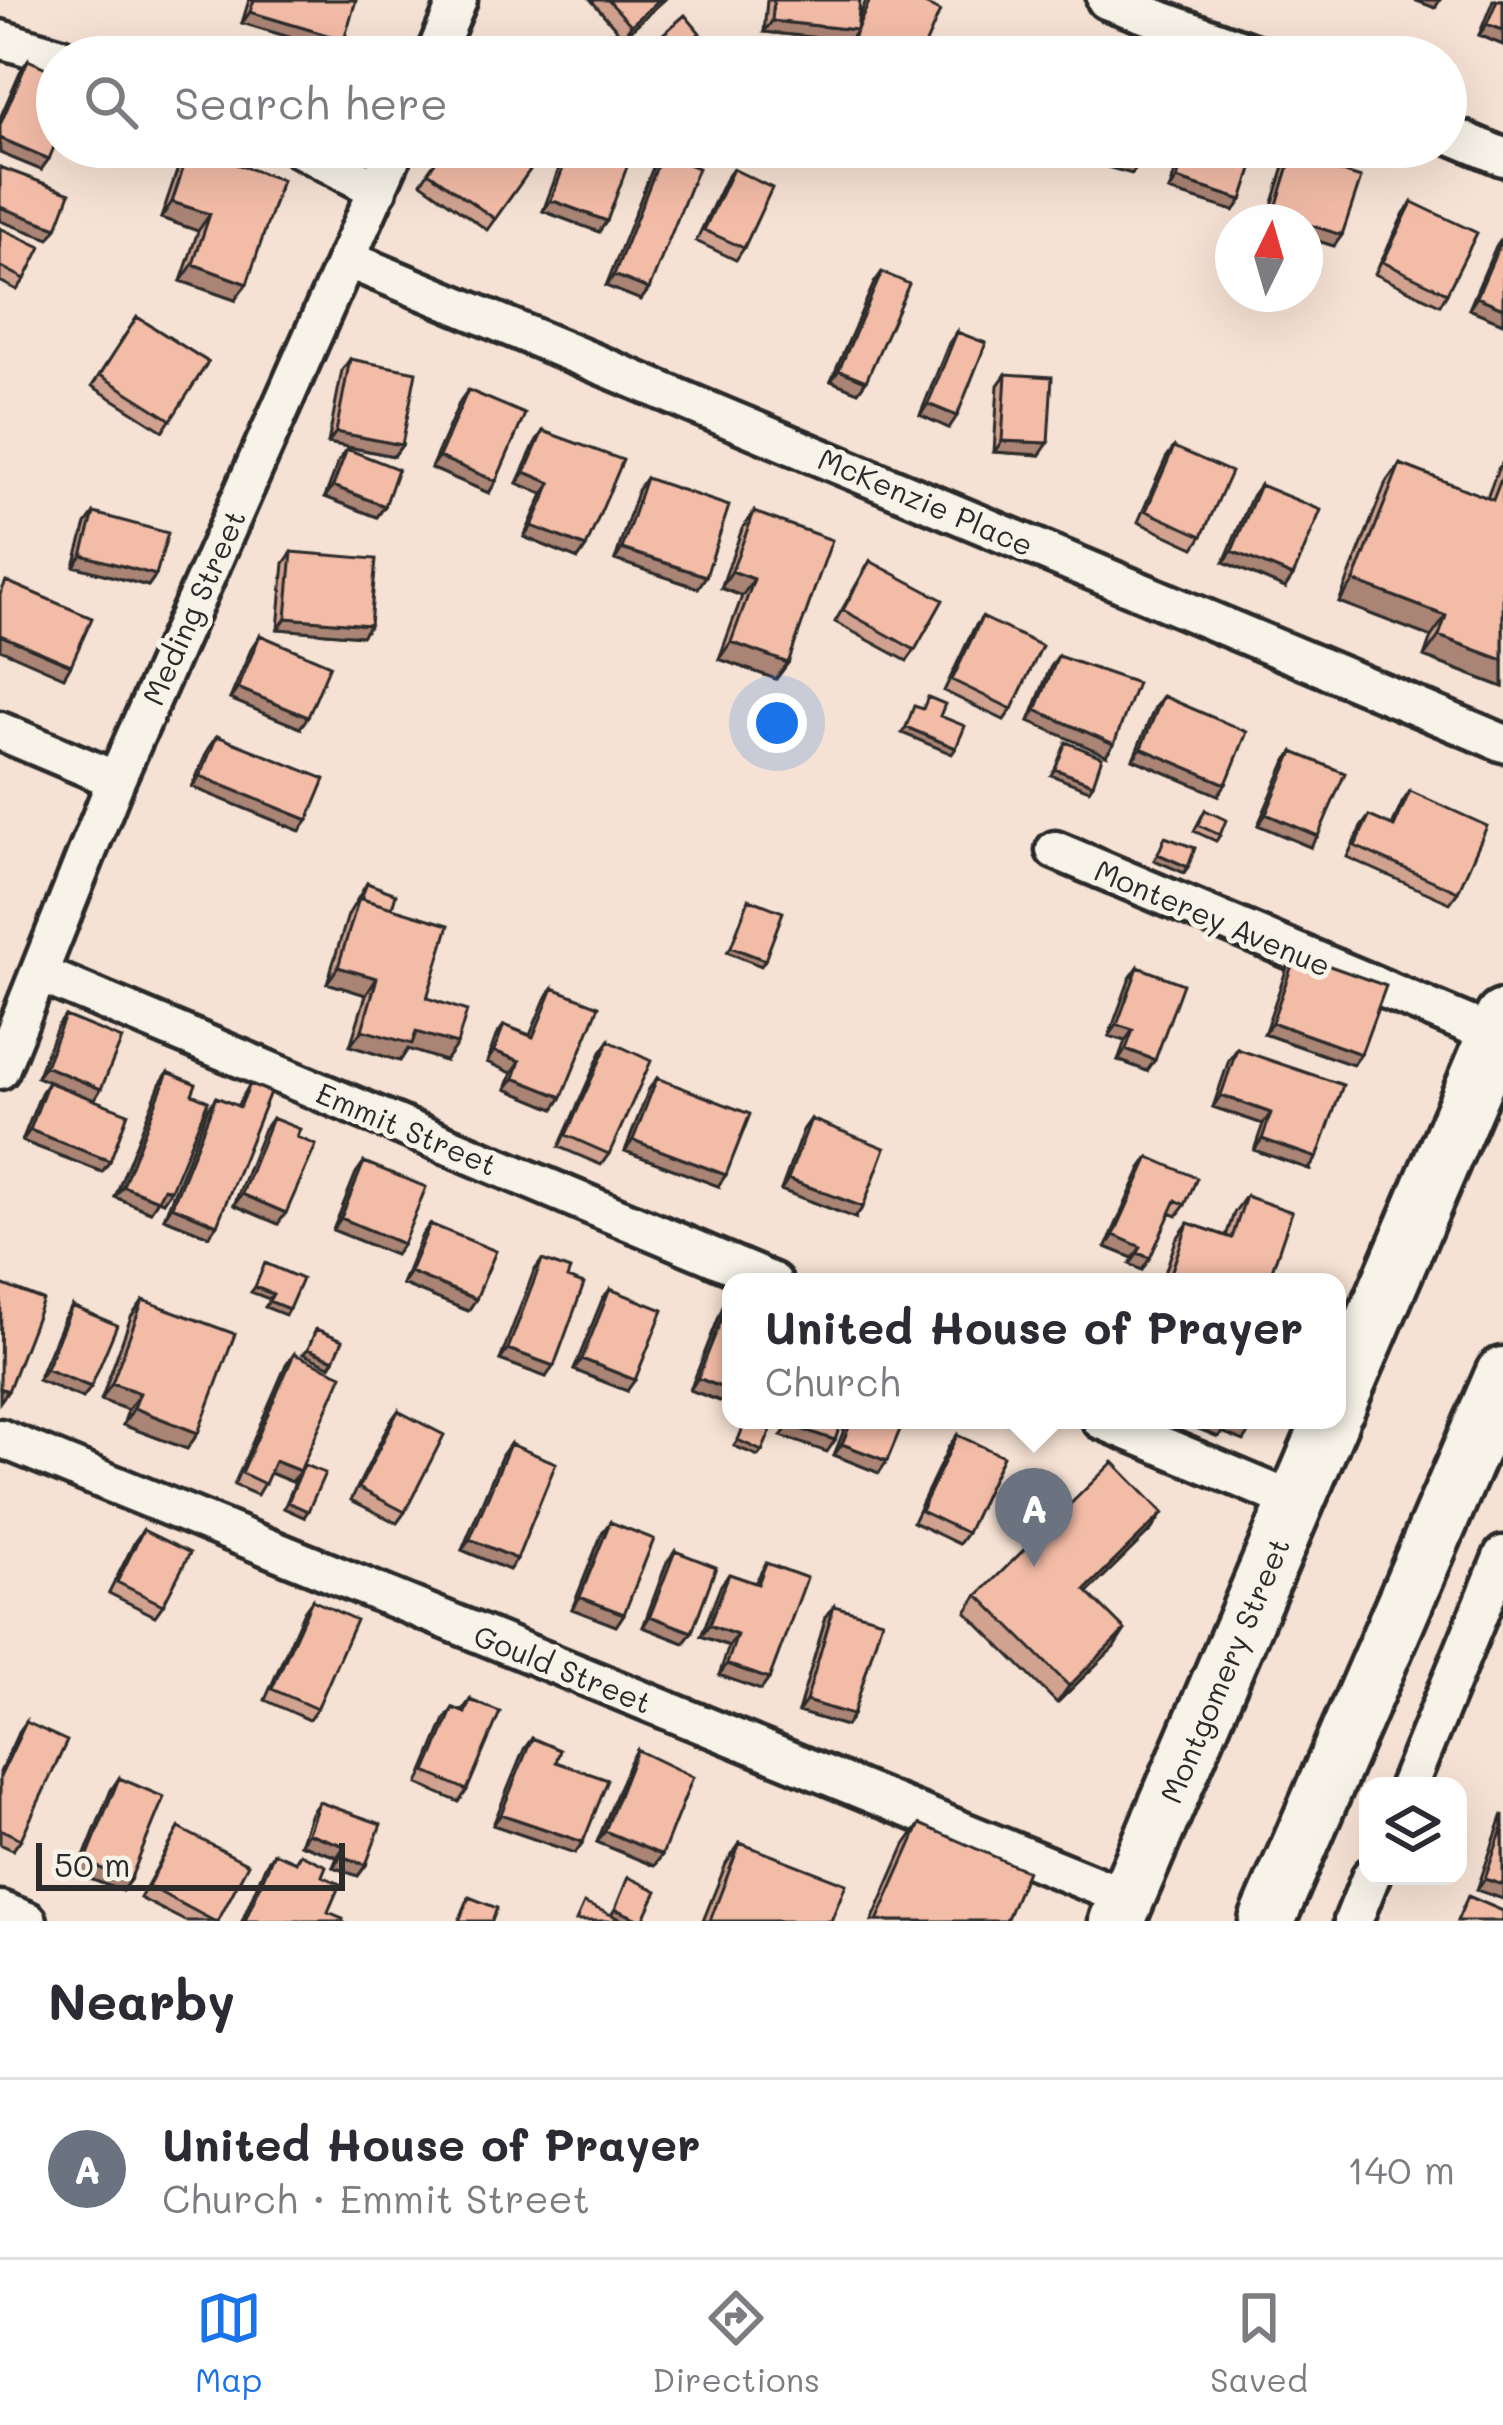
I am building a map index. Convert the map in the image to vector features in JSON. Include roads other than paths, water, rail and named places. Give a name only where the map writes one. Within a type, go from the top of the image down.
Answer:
[{"type":"main road","points":[[1346,1386],[1501,1031]]},
{"type":"main road","points":[[1267,1921],[1503,1376]]},
{"type":"main road","name":"Montgomery Street","points":[[1122,1909],[1327,1429]]},
{"type":"street","points":[[443,36],[458,0]]},
{"type":"street","points":[[1106,0],[1205,36]]},
{"type":"street","points":[[0,39],[36,50]]},
{"type":"street","points":[[1467,142],[1503,157]]},
{"type":"street","points":[[337,168],[378,190]]},
{"type":"street","name":"Meding Street","points":[[0,1070],[116,780],[387,168]]},
{"type":"street","name":"McKenzie Place","points":[[349,260],[1503,743]]},
{"type":"street","points":[[0,731],[116,780]]},
{"type":"street","name":"Monterey Avenue","points":[[1054,850],[1501,1031]]},
{"type":"street","name":"Emmit Street","points":[[40,974],[751,1273]]},
{"type":"street","points":[[1122,1429],[1296,1502]]},
{"type":"street","name":"Gould Street","points":[[0,1438],[1122,1909]]},
{"type":"street","points":[[1412,1777],[1503,1555]]},
{"type":"street","points":[[1353,1921],[1367,1885]]},
{"type":"street","points":[[0,1910],[28,1921]]},
{"type":"place","name":"United House of Prayer","points":[[1034,1567]]}]
